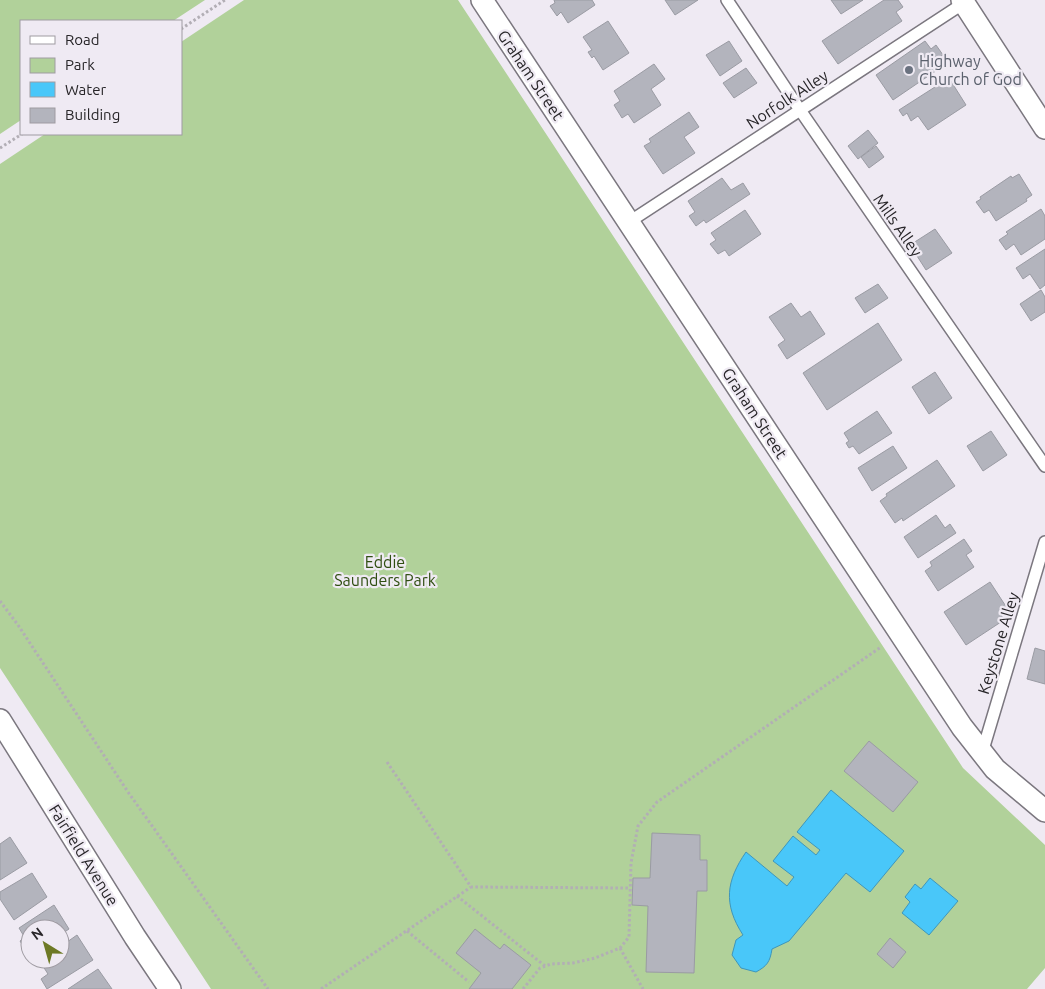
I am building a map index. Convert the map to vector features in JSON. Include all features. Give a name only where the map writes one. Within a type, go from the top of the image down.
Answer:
[{"type":"street","name":"Graham Street","points":[[482,0],[962,728],[995,769],[1045,812]]},
{"type":"street","points":[[963,1],[1045,128]]},
{"type":"street","name":"Fairfield Avenue","points":[[0,720],[135,937],[170,989]]},
{"type":"lane","name":"Mills Alley","points":[[727,0],[800,110],[1045,466]]},
{"type":"lane","name":"Norfolk Alley","points":[[629,222],[963,1]]},
{"type":"lane","name":"Keystone Alley","points":[[982,753],[1045,542]]},
{"type":"path","points":[[182,28],[225,0]]},
{"type":"path","points":[[0,148],[20,135]]},
{"type":"path","points":[[0,601],[18,625],[128,792],[268,989]]},
{"type":"path","points":[[523,989],[540,968],[588,960],[620,948],[629,937],[631,862],[638,826],[657,802],[900,634]]},
{"type":"path","points":[[387,762],[471,887]]},
{"type":"path","points":[[322,989],[471,887],[630,888]]},
{"type":"path","points":[[457,896],[545,966]]},
{"type":"path","points":[[406,931],[469,982]]},
{"type":"path","points":[[620,948],[643,989]]},
{"type":"green space","points":[[0,0],[205,0],[175,20],[20,20],[20,121],[0,134]]},
{"type":"green space","name":"Eddie Saunders Park","points":[[244,0],[458,0],[963,768],[1045,845],[1045,968],[1027,989],[211,989],[0,668],[0,164],[44,135],[182,135],[182,41]]},
{"type":"water","points":[[831,790],[904,851],[870,892],[846,873],[789,941],[772,949],[765,966],[756,972],[741,968],[732,955],[736,940],[743,935],[732,913],[730,903],[731,883],[739,863],[746,852],[787,886],[794,877],[773,861],[793,836],[816,855],[820,850],[797,832]]},
{"type":"water","points":[[930,878],[958,901],[929,935],[902,913],[910,902],[905,897],[915,884],[921,889]]},
{"type":"building","points":[[554,0],[592,0],[595,5],[568,23],[561,12],[557,16],[550,6],[555,3]]},
{"type":"building","points":[[665,0],[698,0],[675,15]]},
{"type":"building","points":[[831,0],[863,0],[841,14]]},
{"type":"building","points":[[884,0],[898,0],[903,7],[896,12],[902,21],[838,64],[822,41]]},
{"type":"building","points":[[608,21],[629,53],[603,70],[594,56],[592,58],[588,52],[592,50],[583,37]]},
{"type":"building","points":[[729,41],[742,61],[720,76],[706,55]]},
{"type":"building","name":"Highway Church of God","points":[[925,41],[931,49],[936,45],[943,55],[938,58],[943,66],[893,100],[876,75]]},
{"type":"building","points":[[654,64],[665,79],[651,89],[661,105],[634,123],[628,114],[622,118],[614,105],[620,101],[614,91]]},
{"type":"building","points":[[746,68],[757,83],[734,98],[723,83]]},
{"type":"building","points":[[949,78],[966,105],[928,130],[918,116],[911,121],[907,113],[903,116],[899,110]]},
{"type":"building","points":[[689,112],[699,127],[684,137],[695,153],[663,174],[644,146],[651,142],[649,139]]},
{"type":"building","points":[[868,130],[878,143],[858,159],[848,146]]},
{"type":"building","points":[[876,146],[884,157],[869,168],[861,157]]},
{"type":"building","points":[[1019,174],[1032,195],[1026,199],[1027,201],[996,221],[989,210],[984,213],[976,202],[981,199],[980,197],[1011,176],[1012,178]]},
{"type":"building","points":[[722,178],[731,190],[743,183],[750,194],[706,223],[704,220],[696,226],[689,216],[695,212],[688,201]]},
{"type":"building","points":[[1041,209],[1045,216],[1045,239],[1021,255],[1014,244],[1006,250],[999,240],[1008,234],[1006,232]]},
{"type":"building","points":[[745,210],[761,234],[729,256],[725,250],[718,254],[710,244],[716,240],[711,233]]},
{"type":"building","points":[[935,229],[952,253],[926,270],[910,245]]},
{"type":"building","points":[[1045,249],[1045,285],[1040,289],[1030,274],[1023,279],[1016,268]]},
{"type":"building","points":[[878,284],[888,298],[865,313],[855,298]]},
{"type":"building","points":[[1041,290],[1045,297],[1045,312],[1031,321],[1020,304]]},
{"type":"building","points":[[791,303],[801,317],[810,311],[825,334],[787,359],[778,345],[785,340],[769,317]]},
{"type":"building","points":[[878,323],[902,360],[827,410],[803,373]]},
{"type":"building","points":[[935,372],[952,398],[929,414],[912,387]]},
{"type":"building","points":[[877,411],[892,433],[859,454],[853,446],[849,448],[846,443],[849,441],[844,433]]},
{"type":"building","points":[[991,431],[1007,455],[983,471],[967,446]]},
{"type":"building","points":[[893,446],[907,468],[872,491],[858,468]]},
{"type":"building","points":[[937,460],[955,486],[903,521],[902,518],[895,523],[880,501],[887,496],[886,494]]},
{"type":"building","points":[[936,515],[945,528],[950,524],[956,533],[918,558],[904,537]]},
{"type":"building","points":[[964,539],[972,551],[966,555],[974,567],[938,591],[925,571],[932,566],[930,562]]},
{"type":"building","points":[[990,582],[1007,608],[1000,613],[1004,620],[966,645],[944,612]]},
{"type":"building","points":[[1035,648],[1045,651],[1045,684],[1027,679]]},
{"type":"building","points":[[869,741],[918,782],[893,812],[844,771]]},
{"type":"building","points":[[652,833],[700,835],[700,860],[707,860],[707,891],[697,891],[694,973],[646,972],[648,906],[632,905],[633,878],[650,878]]},
{"type":"building","points":[[10,837],[27,863],[0,880],[0,844]]},
{"type":"building","points":[[32,873],[47,897],[14,920],[0,899],[0,892]]},
{"type":"building","points":[[54,905],[63,919],[33,919]]},
{"type":"building","points":[[475,929],[500,949],[504,944],[531,965],[512,989],[469,989],[481,973],[456,953]]},
{"type":"building","points":[[77,935],[93,960],[47,989],[41,979],[48,974],[45,969],[70,969],[70,940]]},
{"type":"building","points":[[890,938],[906,952],[893,968],[877,954]]},
{"type":"building","points":[[98,969],[112,989],[68,989]]},
{"type":"place","name":"Highway Church of God","points":[[909,70]]}]
